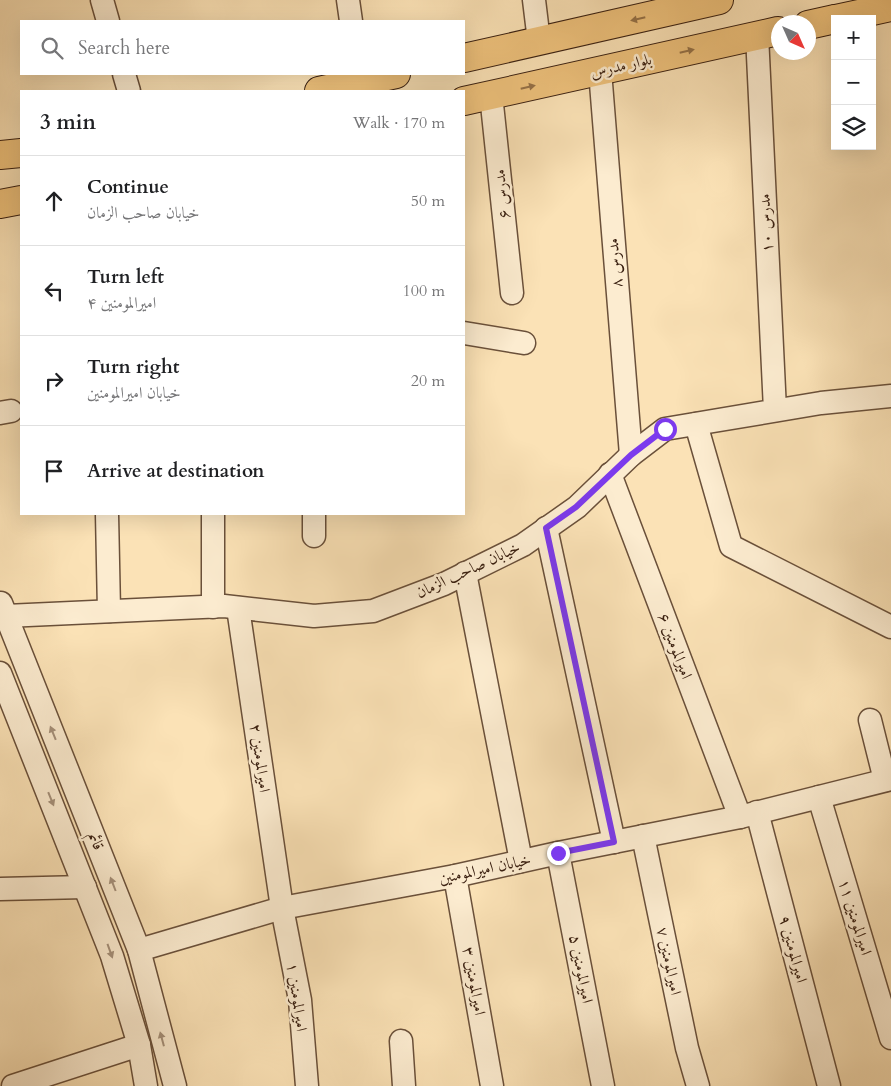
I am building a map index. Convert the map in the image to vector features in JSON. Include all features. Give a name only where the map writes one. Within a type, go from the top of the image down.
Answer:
[{"type":"main road","points":[[465,58],[709,1]]},
{"type":"main road","points":[[854,15],[891,7]]},
{"type":"main road","points":[[816,23],[831,20]]},
{"type":"main road","name":"بلوار مدرس","points":[[465,101],[768,33]]},
{"type":"main road","points":[[322,90],[360,78],[387,75]]},
{"type":"main road","points":[[0,155],[20,153]]},
{"type":"main road","points":[[0,204],[20,200]]},
{"type":"street","points":[[102,0],[108,20]]},
{"type":"street","points":[[348,0],[351,20]]},
{"type":"street","points":[[534,0],[539,41]]},
{"type":"street","name":"مدرس ۱۰","points":[[768,33],[775,410]]},
{"type":"street","name":"مدرس ۸","points":[[600,71],[631,455]]},
{"type":"street","points":[[124,75],[129,90]]},
{"type":"street","name":"مدرس ۶","points":[[491,95],[512,293]]},
{"type":"street","points":[[465,333],[524,343]]},
{"type":"street","name":"خیابان صاحب الزمان","points":[[3,609],[109,611],[213,607],[314,616],[373,611],[444,584],[523,545],[576,507],[631,455],[665,429],[821,403],[891,396]]},
{"type":"street","points":[[696,424],[731,546],[891,627]]},
{"type":"street","name":"امیرالمومنین ۶","points":[[610,474],[748,814]]},
{"type":"street","points":[[107,515],[109,611]]},
{"type":"street","points":[[213,515],[213,607]]},
{"type":"street","points":[[546,528],[614,842]]},
{"type":"street","points":[[465,573],[521,861]]},
{"type":"street","name":"امیرالمومنین ۲","points":[[238,608],[282,908]]},
{"type":"street","name":"قائم","points":[[3,609],[139,950],[175,1086]]},
{"type":"street","name":"قائم","points":[[0,673],[112,956],[138,1045],[146,1086]]},
{"type":"street","points":[[870,720],[888,780]]},
{"type":"street","name":"خیابان امیرالمومنین","points":[[139,950],[282,908],[455,876],[748,814],[888,780]]},
{"type":"street","name":"امیرالمومنین ۱۱","points":[[819,797],[891,1038]]},
{"type":"street","name":"امیرالمومنین ۹","points":[[748,814],[829,1086]]},
{"type":"street","name":"امیرالمومنین ۷","points":[[643,836],[687,1048],[698,1086]]},
{"type":"street","name":"امیرالمومنین ۵","points":[[558,853],[603,1086]]},
{"type":"street","name":"امیرالمومنین ۳","points":[[455,876],[492,1086]]},
{"type":"street","points":[[0,889],[85,887]]},
{"type":"street","name":"امیرالمومنین ۱","points":[[282,908],[300,1000],[307,1086]]},
{"type":"street","points":[[401,1041],[404,1086]]},
{"type":"street","points":[[13,1086],[138,1045]]},
{"type":"route","points":[[558,853],[614,842],[546,528],[576,507],[631,455],[665,429]]}]
